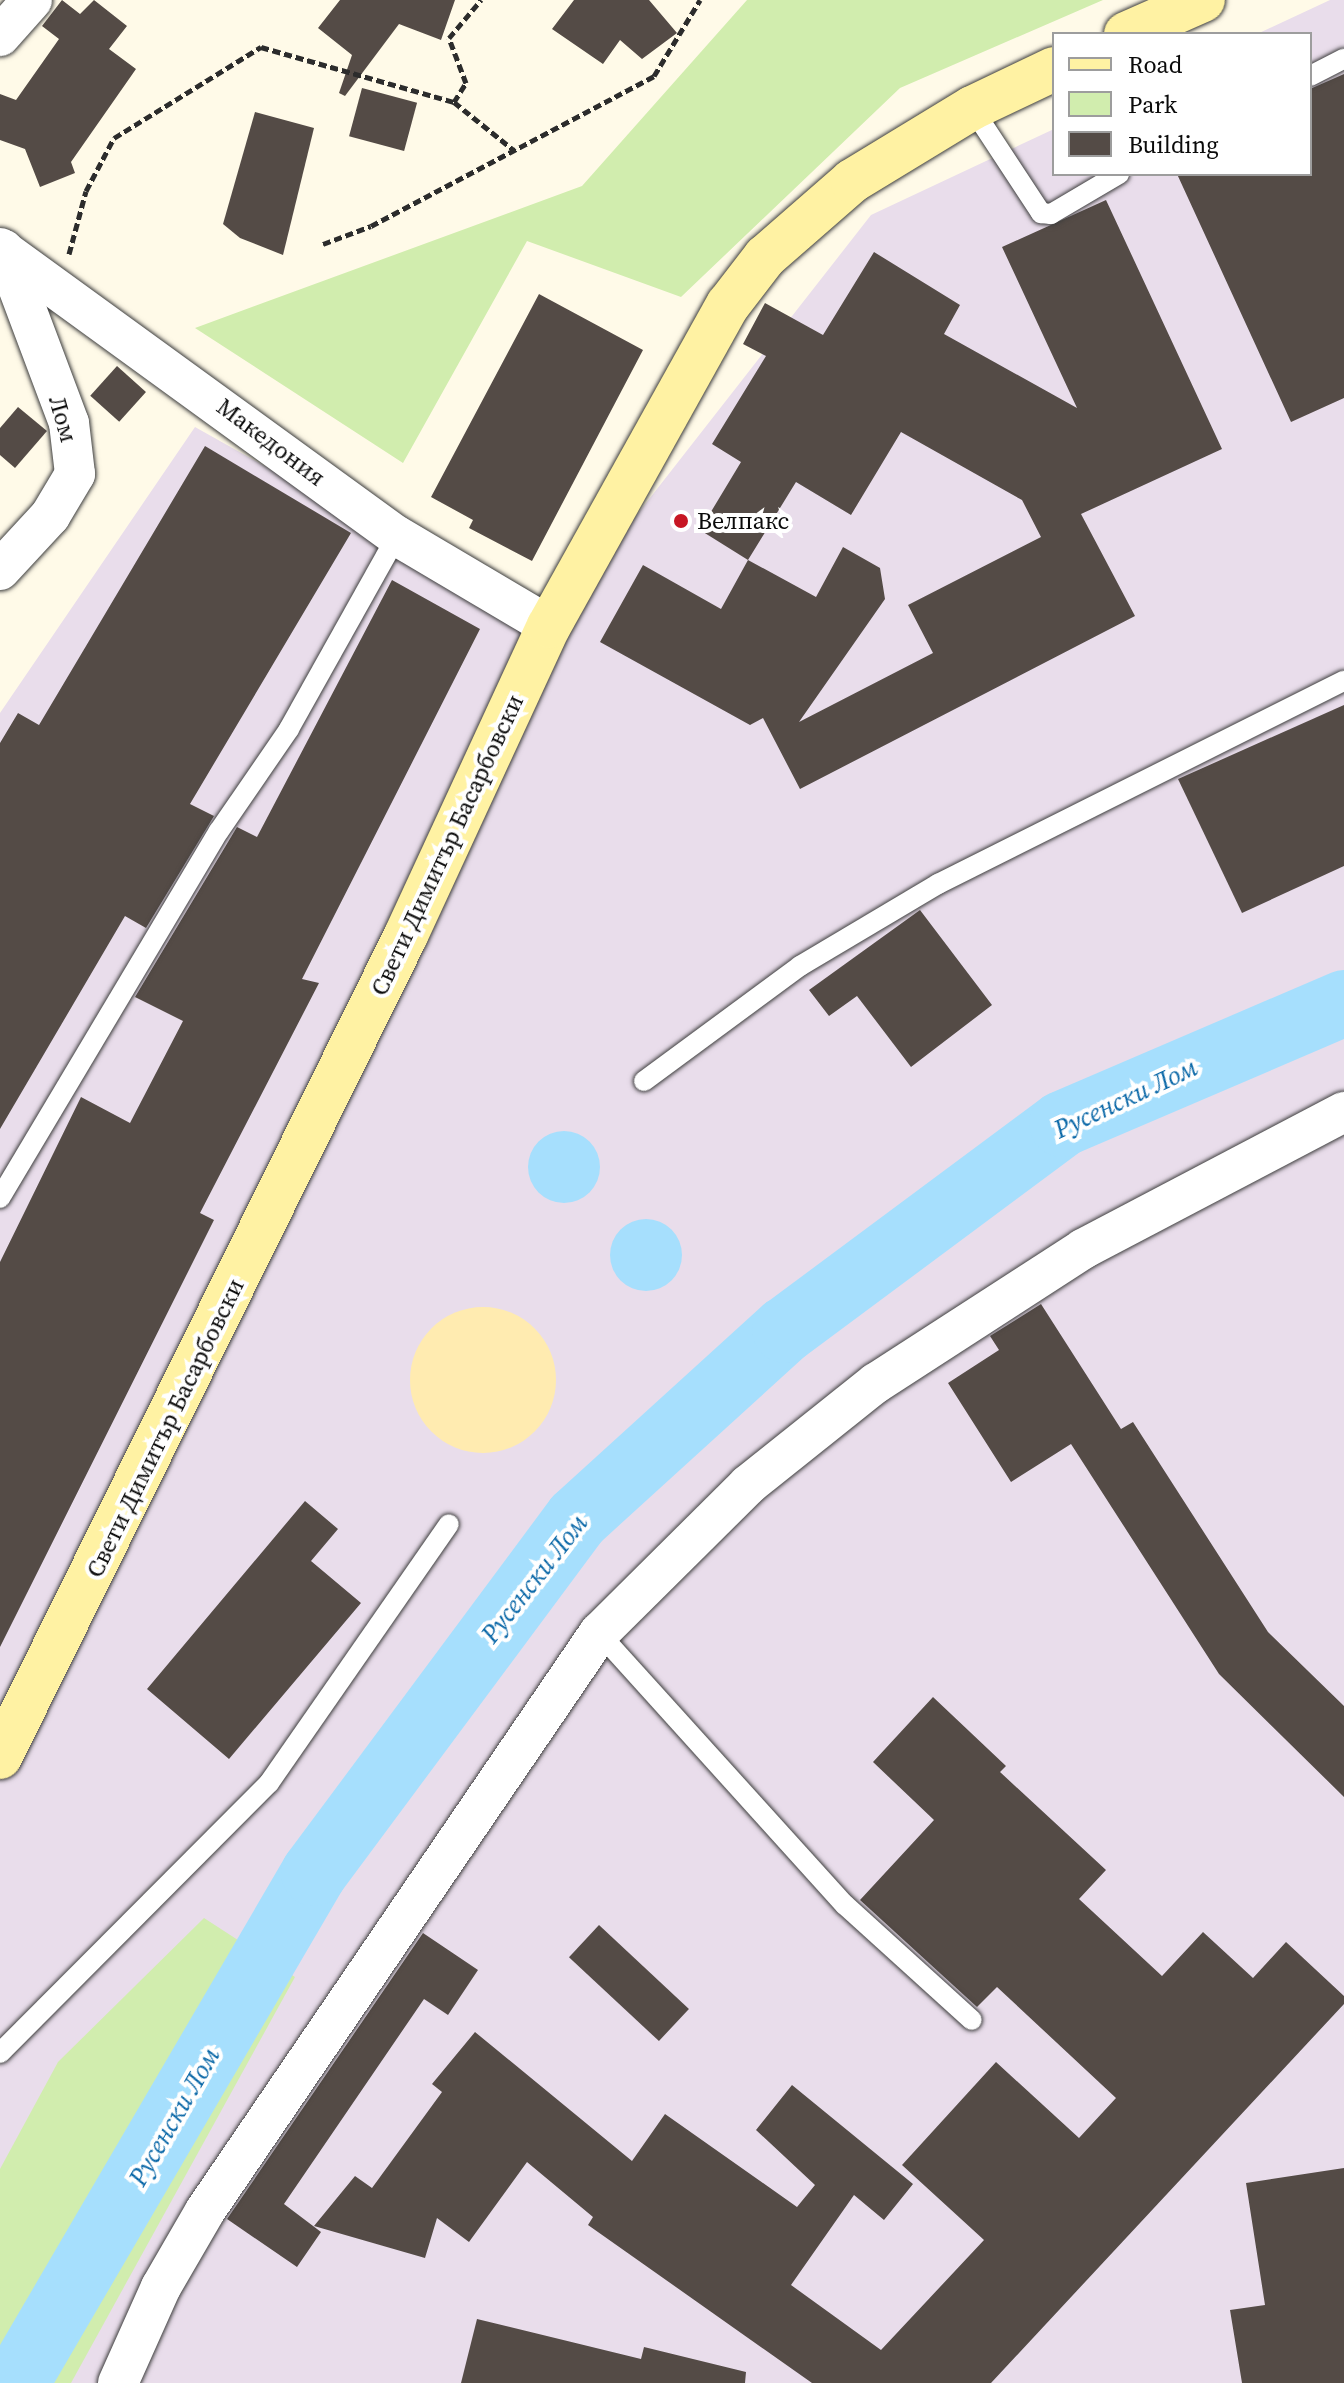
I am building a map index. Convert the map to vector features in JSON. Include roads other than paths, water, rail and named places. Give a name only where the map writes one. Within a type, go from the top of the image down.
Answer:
[{"type":"street","points":[[0,36],[32,0]]},
{"type":"street","points":[[1131,32],[1203,0]]},
{"type":"street","name":"Свети Димитър Басарбовски","points":[[0,1757],[406,935],[549,626],[728,305],[765,257],[852,181],[972,108],[1052,70]]},
{"type":"street","name":"Македония","points":[[2,249],[60,285],[397,536],[549,626]]},
{"type":"street","name":"Лом","points":[[0,570],[50,516],[75,474],[69,423],[2,249]]},
{"type":"street","points":[[118,2383],[161,2287],[205,2211],[599,1633],[748,1485],[876,1383],[1083,1249],[1344,1112]]},
{"type":"lane","points":[[1312,75],[1344,59]]},
{"type":"lane","points":[[972,108],[1041,213],[1051,214],[1116,176]]},
{"type":"lane","points":[[0,1198],[219,831],[289,729],[397,536]]},
{"type":"lane","points":[[644,1081],[800,966],[938,884],[1344,681]]},
{"type":"lane","points":[[0,2053],[269,1783],[449,1524]]},
{"type":"lane","points":[[599,1633],[845,1905],[972,2020]]},
{"type":"water","points":[[571,1131],[590,1141],[598,1153],[598,1181],[590,1193],[578,1201],[557,1203],[538,1193],[530,1181],[528,1160],[538,1141],[550,1133]]},
{"type":"water","points":[[653,1219],[672,1229],[680,1241],[680,1269],[672,1281],[660,1289],[639,1291],[620,1281],[612,1269],[610,1248],[620,1229],[632,1221]]},
{"type":"waterway","name":"Русенски Лом","points":[[16,2383],[314,1873],[577,1519],[785,1330],[1062,1124],[1344,1003]]},
{"type":"place","name":"Велпакс","points":[[681,521]]}]
